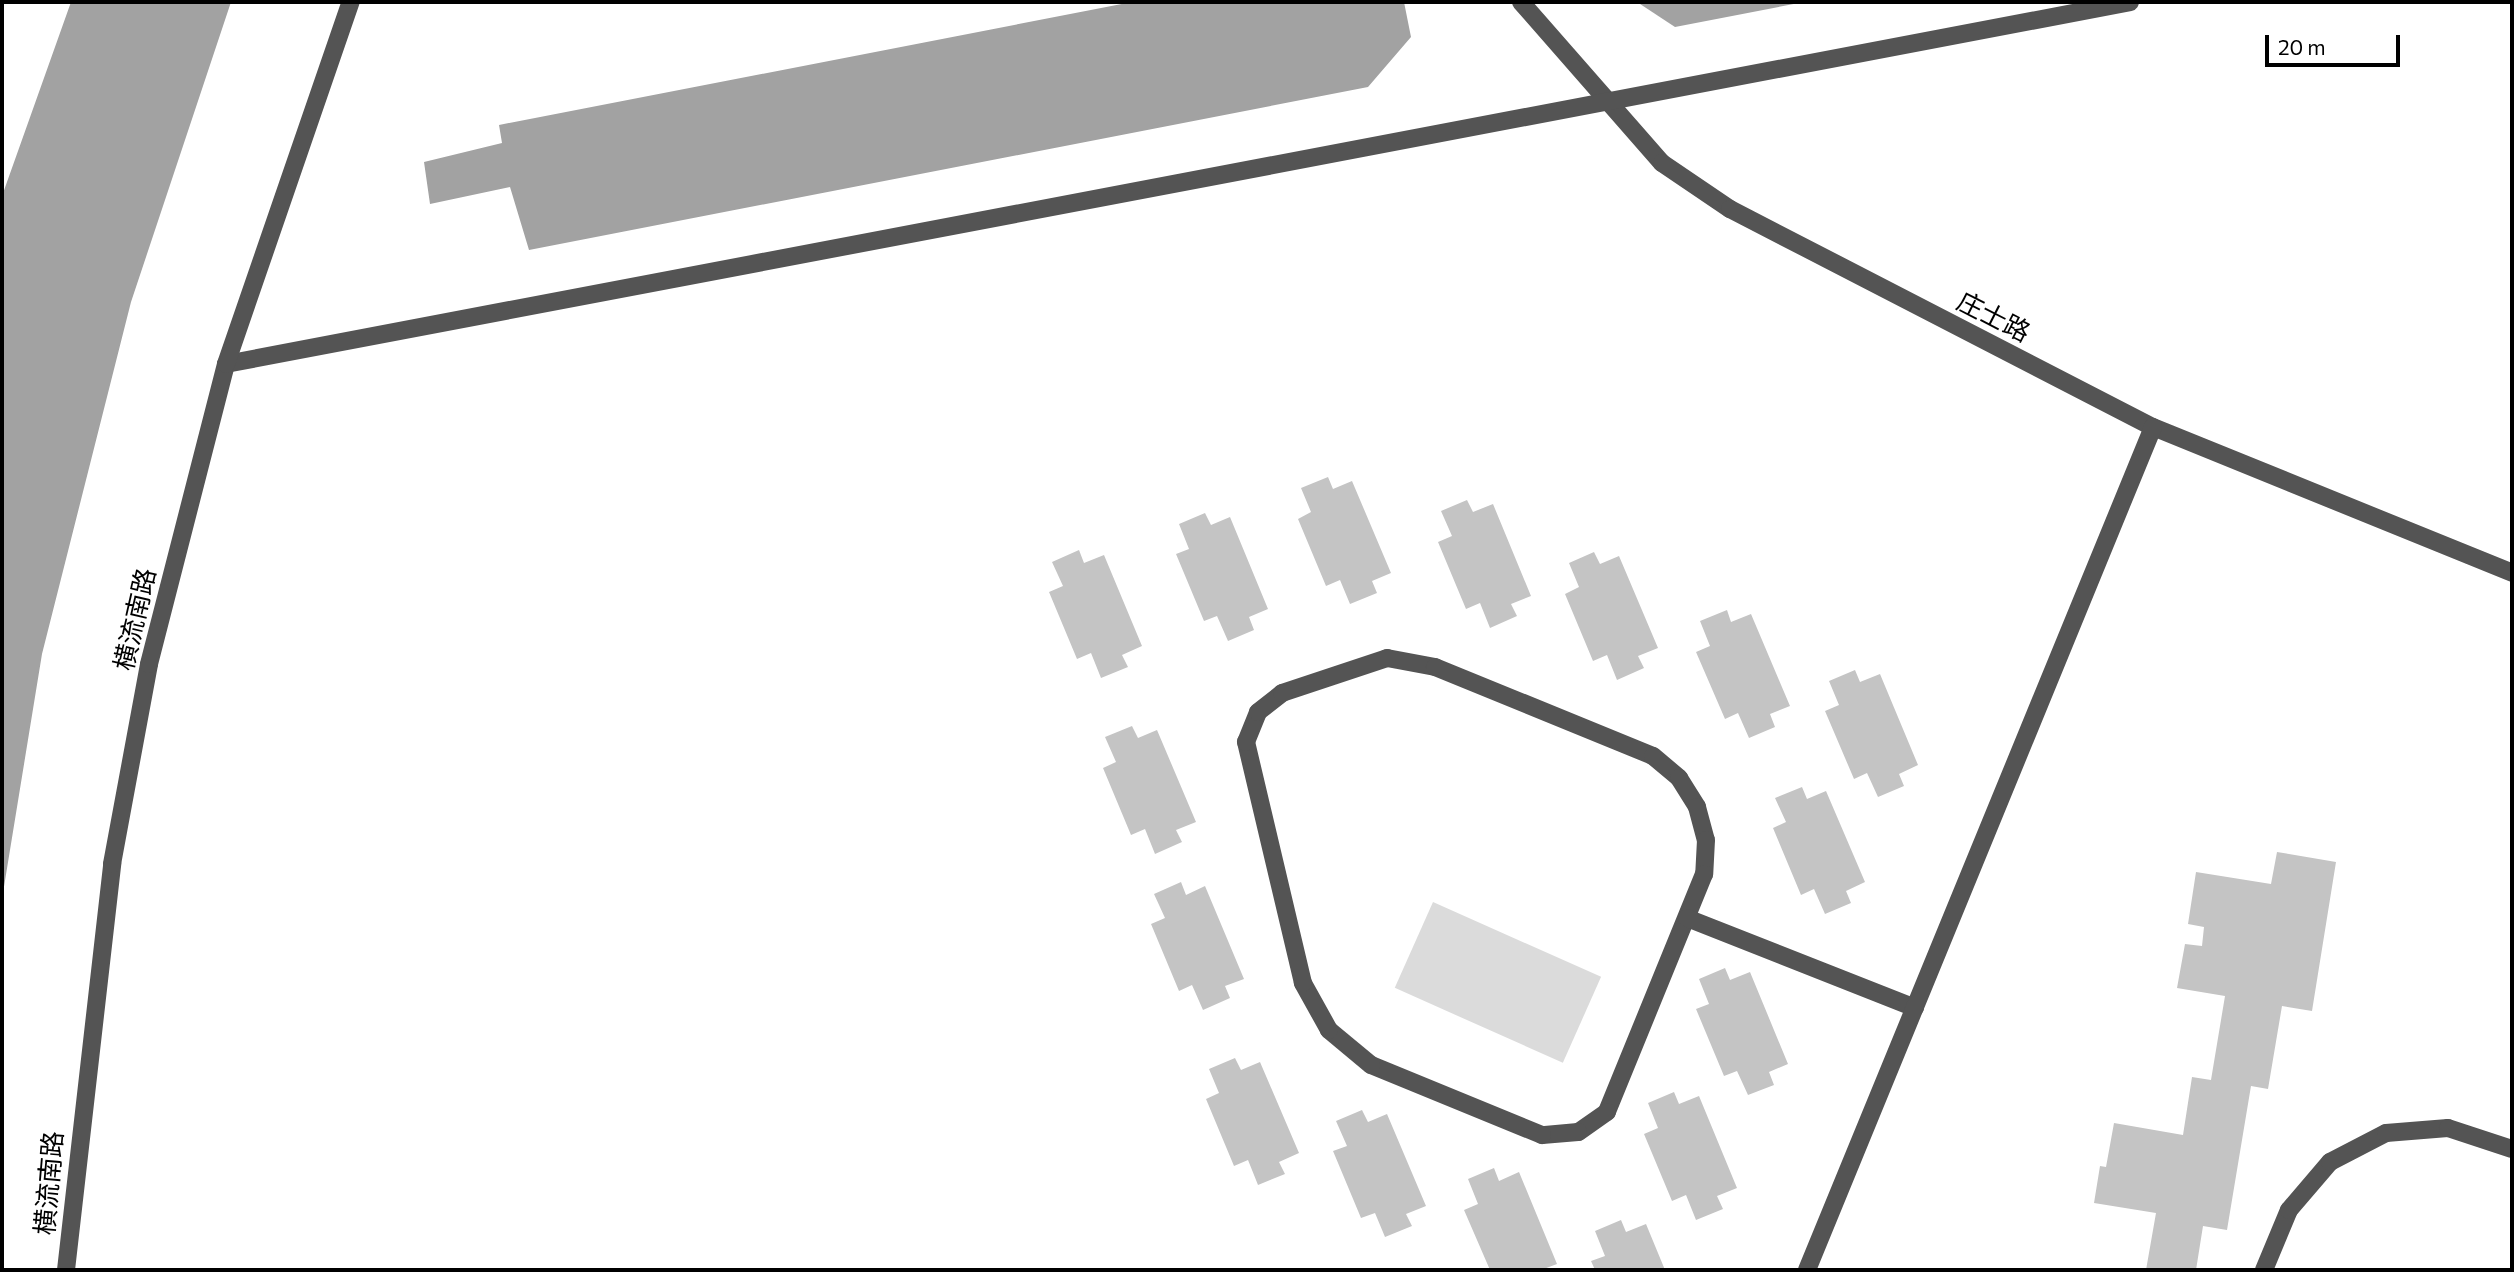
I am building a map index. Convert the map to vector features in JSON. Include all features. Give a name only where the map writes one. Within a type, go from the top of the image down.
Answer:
[{"type":"street","name":"横流南路","points":[[66,1270],[112,864],[149,664],[226,364],[351,2]]},
{"type":"street","name":"庄士路","points":[[1521,2],[1662,163],[1730,209],[2153,427],[2512,573]]},
{"type":"street","points":[[226,364],[1609,105],[2130,2]]},
{"type":"street","points":[[1807,1270],[2153,427]]},
{"type":"street","points":[[1412,659],[1653,756],[1679,778],[1697,807],[1706,840],[1704,874],[1686,918],[1607,1112],[1578,1132],[1542,1135],[1371,1065],[1329,1030],[1303,983],[1249,773],[1245,742],[1258,712],[1282,693],[1363,665],[1412,659]]},
{"type":"street","points":[[1686,918],[1914,1009]]},
{"type":"street","points":[[2264,1270],[2289,1210],[2330,1162],[2386,1133],[2448,1128],[2512,1149]]},
{"type":"shaded area","points":[[71,2],[231,2],[131,302],[42,654],[2,899],[2,196]]},
{"type":"shaded area","points":[[1132,2],[1404,2],[1411,37],[1368,87],[529,250],[510,187],[430,204],[424,162],[502,143],[499,125]]},
{"type":"shaded area","points":[[1637,2],[1804,2],[1675,27]]},
{"type":"shaded area","points":[[1433,902],[1601,977],[1563,1063],[1395,988]]},
{"type":"building","points":[[1328,477],[1333,489],[1352,481],[1391,573],[1372,581],[1377,593],[1350,604],[1340,580],[1326,586],[1298,519],[1311,512],[1301,488]]},
{"type":"building","points":[[1467,500],[1473,512],[1493,504],[1531,596],[1511,604],[1517,616],[1490,628],[1480,603],[1466,609],[1438,542],[1452,536],[1441,511]]},
{"type":"building","points":[[1205,513],[1211,525],[1230,517],[1268,609],[1249,617],[1254,630],[1228,641],[1217,616],[1204,621],[1176,554],[1189,549],[1179,524]]},
{"type":"building","points":[[1079,550],[1084,563],[1104,555],[1142,646],[1122,655],[1128,667],[1101,678],[1091,653],[1077,659],[1049,592],[1063,586],[1052,562]]},
{"type":"building","points":[[1594,552],[1600,564],[1619,556],[1658,648],[1638,656],[1644,668],[1617,680],[1607,655],[1593,661],[1565,594],[1579,587],[1569,563]]},
{"type":"building","points":[[1727,610],[1731,622],[1751,614],[1790,706],[1770,714],[1775,727],[1749,738],[1738,713],[1725,719],[1696,652],[1710,646],[1700,621]]},
{"type":"building","points":[[1855,670],[1860,682],[1880,674],[1918,765],[1899,774],[1904,786],[1878,797],[1867,773],[1854,779],[1825,711],[1839,705],[1829,681]]},
{"type":"building","points":[[1132,726],[1138,738],[1157,730],[1196,822],[1176,830],[1182,842],[1155,854],[1145,829],[1131,835],[1103,768],[1116,762],[1105,737]]},
{"type":"building","points":[[1802,787],[1807,799],[1826,791],[1865,882],[1846,891],[1851,903],[1825,914],[1814,889],[1801,895],[1773,828],[1786,822],[1775,798]]},
{"type":"building","points":[[2277,852],[2336,862],[2312,1011],[2282,1006],[2268,1089],[2251,1086],[2227,1230],[2203,1226],[2196,1270],[2146,1270],[2156,1213],[2094,1203],[2100,1166],[2106,1167],[2114,1123],[2183,1135],[2192,1077],[2211,1080],[2225,996],[2177,988],[2185,944],[2202,946],[2204,927],[2188,924],[2196,872],[2271,884]]},
{"type":"building","points":[[1181,882],[1186,895],[1205,886],[1244,979],[1225,986],[1230,998],[1203,1010],[1192,985],[1179,991],[1151,924],[1165,918],[1154,894]]},
{"type":"building","points":[[1725,968],[1730,980],[1750,972],[1788,1064],[1769,1072],[1774,1085],[1748,1095],[1737,1071],[1724,1076],[1696,1009],[1709,1004],[1699,979]]},
{"type":"building","points":[[1235,1058],[1241,1070],[1260,1062],[1299,1153],[1279,1162],[1285,1174],[1258,1185],[1248,1160],[1234,1166],[1206,1099],[1219,1093],[1209,1069]]},
{"type":"building","points":[[1674,1092],[1679,1104],[1699,1096],[1737,1188],[1717,1196],[1723,1209],[1696,1220],[1686,1195],[1672,1201],[1644,1134],[1658,1128],[1648,1103]]},
{"type":"building","points":[[1362,1110],[1368,1122],[1387,1114],[1426,1206],[1406,1214],[1412,1226],[1385,1237],[1375,1213],[1361,1218],[1333,1151],[1347,1146],[1336,1121]]},
{"type":"building","points":[[1494,1168],[1499,1181],[1519,1172],[1557,1264],[1541,1270],[1490,1270],[1464,1210],[1478,1204],[1468,1179]]},
{"type":"building","points":[[1621,1220],[1626,1232],[1646,1224],[1665,1270],[1595,1270],[1591,1261],[1605,1256],[1595,1231]]}]
